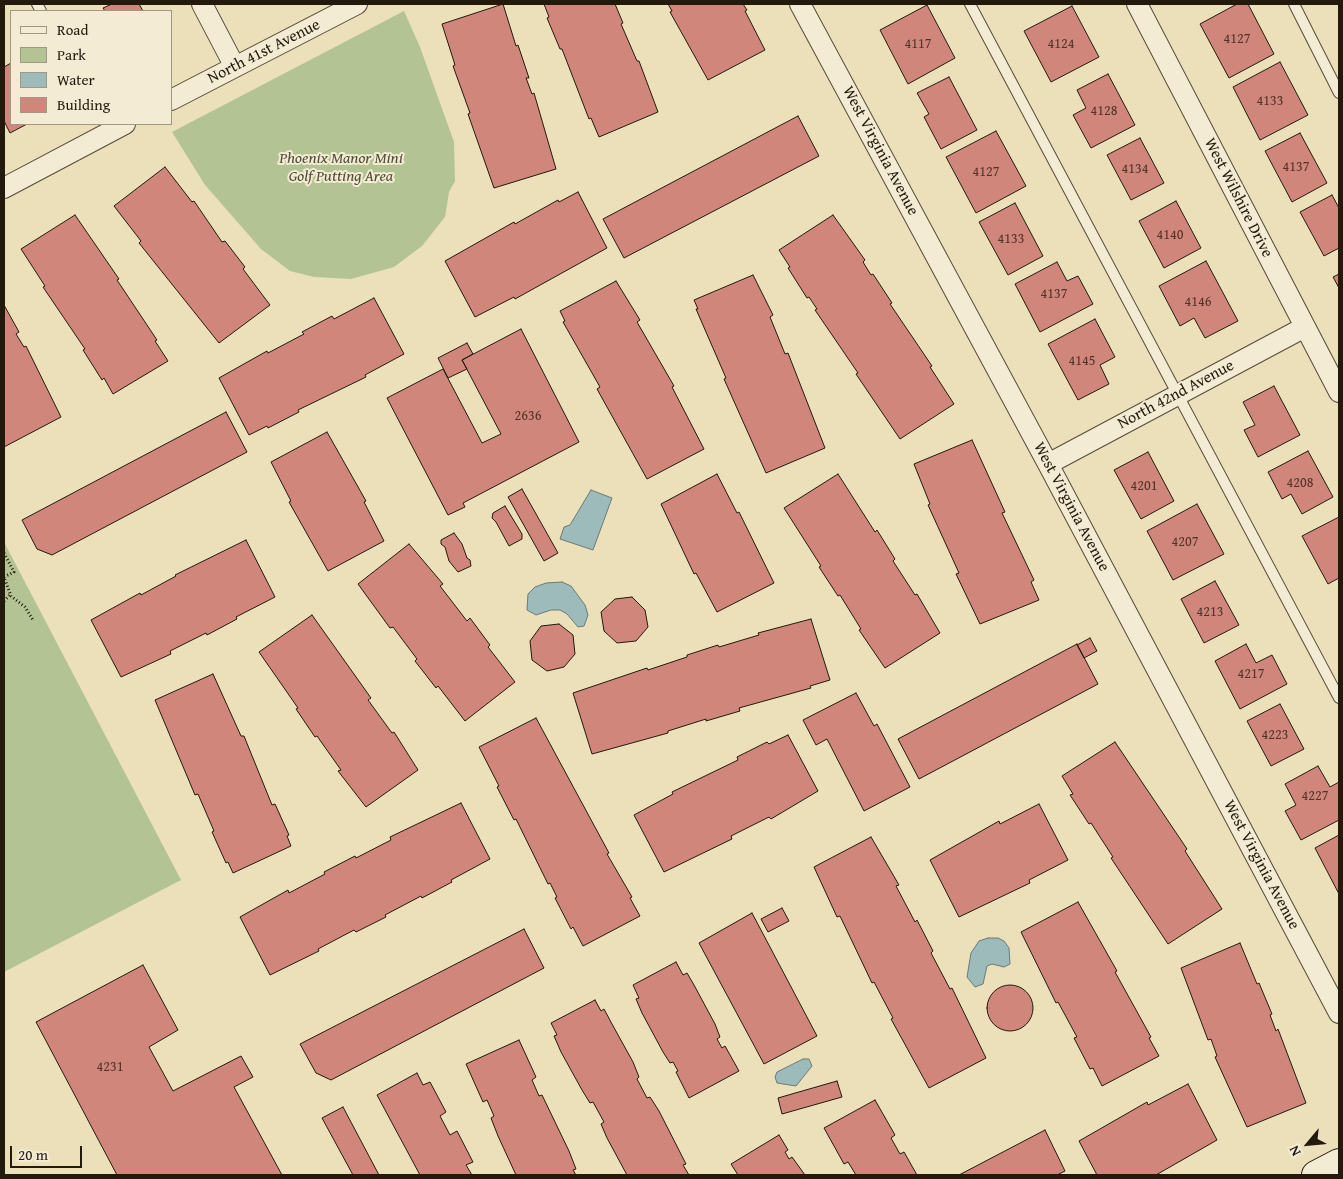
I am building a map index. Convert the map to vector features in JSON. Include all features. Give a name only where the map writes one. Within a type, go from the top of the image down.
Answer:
[{"type":"main road","points":[[1316,1175],[1339,1162]]},
{"type":"street","points":[[202,4],[236,67]]},
{"type":"street","name":"North 41st Avenue","points":[[172,99],[357,4]]},
{"type":"street","name":"West Virginia Avenue","points":[[800,4],[1048,464],[1339,1013]]},
{"type":"street","name":"West Wilshire Drive","points":[[1137,4],[1339,392]]},
{"type":"street","points":[[4,188],[104,128],[120,125]]},
{"type":"street","name":"North 42nd Avenue","points":[[1048,464],[1305,327]]},
{"type":"lane","points":[[970,4],[1339,698]]},
{"type":"lane","points":[[1294,4],[1339,93]]},
{"type":"path","points":[[4,554],[14,572],[4,577],[10,595],[25,607],[33,620]]},
{"type":"path","points":[[4,601],[10,595]]},
{"type":"green space","name":"Phoenix Manor Mini Golf Putting Area","points":[[404,11],[420,47],[454,142],[455,181],[449,192],[445,217],[422,246],[394,267],[351,279],[314,277],[290,271],[261,249],[205,185],[172,132]]},
{"type":"green space","points":[[4,542],[181,880],[4,972]]},
{"type":"water","points":[[591,490],[612,498],[593,550],[560,539],[564,527],[570,525]]},
{"type":"water","points":[[562,582],[571,586],[585,605],[588,615],[584,626],[578,627],[567,614],[560,610],[551,610],[536,615],[527,610],[528,594],[535,587],[546,583]]},
{"type":"water","points":[[988,938],[998,938],[1004,941],[1009,948],[1010,964],[1004,967],[992,964],[987,966],[983,984],[975,987],[967,977],[971,953],[979,941]]},
{"type":"water","points":[[803,1059],[809,1059],[812,1066],[796,1086],[777,1083],[775,1077],[777,1072]]},
{"type":"building","points":[[112,4],[139,4],[142,10],[104,10],[103,8]]},
{"type":"building","points":[[503,4],[516,46],[518,45],[529,78],[526,78],[532,94],[534,93],[556,169],[494,188],[468,114],[470,113],[453,66],[455,65],[442,24]]},
{"type":"building","points":[[544,4],[615,4],[623,23],[621,24],[637,61],[639,61],[658,112],[599,137],[591,118],[589,119],[562,49],[560,49],[547,18],[549,17]]},
{"type":"building","points":[[668,4],[743,4],[765,50],[708,80],[670,12],[672,11]]},
{"type":"building","points":[[1237,4],[1248,4],[1274,54],[1229,78],[1200,24]]},
{"type":"building","points":[[927,5],[955,58],[908,84],[880,30]]},
{"type":"building","points":[[1072,6],[1099,57],[1051,82],[1024,31]]},
{"type":"building","points":[[1280,62],[1308,115],[1260,140],[1233,87]]},
{"type":"building","points":[[10,64],[10,125],[25,125],[10,133],[4,121],[4,67]]},
{"type":"building","points":[[1108,74],[1135,125],[1091,148],[1073,115],[1086,108],[1077,90]]},
{"type":"building","points":[[949,77],[977,130],[941,149],[924,117],[929,114],[917,93]]},
{"type":"building","points":[[798,116],[819,156],[624,258],[603,219]]},
{"type":"building","points":[[996,131],[1026,186],[976,213],[946,157]]},
{"type":"building","points":[[1300,133],[1327,183],[1292,202],[1265,151]]},
{"type":"building","points":[[1140,138],[1164,183],[1131,200],[1107,155]]},
{"type":"building","points":[[165,167],[192,202],[194,201],[222,242],[225,241],[245,267],[243,269],[270,305],[219,343],[139,243],[141,241],[114,206]]},
{"type":"building","points":[[578,192],[607,248],[515,299],[514,297],[475,317],[445,261],[514,222],[515,224],[558,200],[559,202]]},
{"type":"building","points":[[1332,195],[1339,208],[1339,248],[1324,256],[1300,212]]},
{"type":"building","points":[[1176,201],[1201,248],[1164,268],[1139,221]]},
{"type":"building","points":[[1015,203],[1043,256],[1008,275],[979,222]]},
{"type":"building","points":[[75,215],[119,279],[117,280],[157,340],[155,341],[168,361],[113,394],[104,378],[102,380],[83,350],[85,349],[43,287],[45,286],[21,249]]},
{"type":"building","points":[[833,215],[865,260],[863,262],[871,275],[873,274],[892,303],[890,304],[932,366],[930,367],[954,404],[900,439],[815,310],[817,309],[809,297],[807,298],[779,250]]},
{"type":"building","points":[[1206,261],[1238,321],[1205,338],[1194,318],[1180,326],[1159,286]]},
{"type":"building","points":[[1057,262],[1067,281],[1078,276],[1093,304],[1040,332],[1015,284]]},
{"type":"building","points":[[1339,274],[1339,288],[1333,277]]},
{"type":"building","points":[[753,275],[773,315],[770,317],[785,354],[788,353],[825,448],[766,473],[724,379],[726,378],[696,309],[698,309],[694,300]]},
{"type":"building","points":[[616,281],[640,320],[637,322],[674,386],[672,387],[704,449],[647,479],[597,389],[600,387],[563,322],[565,321],[560,311]]},
{"type":"building","points":[[374,298],[404,354],[365,375],[366,377],[298,410],[299,412],[268,428],[267,426],[249,435],[219,378],[267,351],[268,353],[304,334],[302,332],[332,316],[334,319]]},
{"type":"building","points":[[4,305],[19,332],[16,334],[24,347],[26,346],[61,417],[4,447]]},
{"type":"building","points":[[1095,319],[1115,357],[1100,365],[1109,384],[1078,400],[1048,344]]},
{"type":"building","points":[[521,329],[579,442],[463,503],[465,507],[448,515],[387,398],[443,369],[482,443],[501,434],[462,360]]},
{"type":"building","points":[[467,343],[473,354],[462,360],[467,369],[448,378],[438,358]]},
{"type":"building","points":[[1274,386],[1300,435],[1258,457],[1244,430],[1255,425],[1243,402]]},
{"type":"building","points":[[226,412],[247,452],[52,555],[37,549],[22,520]]},
{"type":"building","points":[[327,432],[366,501],[364,502],[384,541],[328,571],[289,502],[291,501],[271,462]]},
{"type":"building","points":[[972,440],[1005,512],[1002,513],[1034,580],[1031,582],[1039,600],[980,624],[956,574],[959,573],[928,505],[930,504],[914,464]]},
{"type":"building","points":[[1308,451],[1333,497],[1302,514],[1291,494],[1282,499],[1268,472]]},
{"type":"building","points":[[1148,452],[1174,501],[1141,519],[1114,470]]},
{"type":"building","points":[[717,474],[737,513],[739,512],[774,583],[717,612],[696,573],[694,574],[661,504]]},
{"type":"building","points":[[838,474],[875,532],[877,530],[895,559],[893,561],[915,595],[917,594],[940,633],[885,668],[859,630],[861,629],[840,595],[838,596],[819,567],[821,566],[784,508]]},
{"type":"building","points":[[522,489],[558,553],[544,561],[508,497]]},
{"type":"building","points":[[1197,504],[1224,554],[1173,580],[1147,531]]},
{"type":"building","points":[[505,506],[522,534],[522,539],[509,546],[492,518],[493,513]]},
{"type":"building","points":[[1339,517],[1339,578],[1328,584],[1302,536]]},
{"type":"building","points":[[454,533],[462,544],[471,566],[458,572],[449,561],[445,547],[441,544],[441,540]]},
{"type":"building","points":[[246,540],[275,597],[236,617],[237,619],[207,635],[206,633],[170,651],[171,654],[121,677],[91,620],[140,593],[141,595],[175,575]]},
{"type":"building","points":[[409,544],[443,584],[440,586],[467,621],[470,618],[490,645],[488,647],[515,682],[465,721],[438,686],[436,688],[415,661],[417,659],[393,627],[390,628],[358,584]]},
{"type":"building","points":[[1215,581],[1239,625],[1204,643],[1181,599]]},
{"type":"building","points":[[632,597],[645,610],[648,627],[636,641],[617,643],[604,631],[601,612],[615,599]]},
{"type":"building","points":[[312,615],[371,698],[368,700],[392,733],[394,732],[418,770],[366,807],[338,771],[341,770],[317,736],[315,737],[296,709],[298,708],[259,652]]},
{"type":"building","points":[[811,619],[830,680],[810,686],[811,688],[739,708],[740,711],[706,721],[706,719],[668,731],[668,733],[592,754],[573,693],[647,668],[648,670],[718,645],[719,647],[759,635],[758,633]]},
{"type":"building","points":[[559,624],[573,635],[575,654],[564,667],[547,671],[532,660],[530,641],[541,626]]},
{"type":"building","points":[[1090,638],[1097,651],[1084,658],[1077,645]]},
{"type":"building","points":[[1077,644],[1098,684],[919,779],[898,739]]},
{"type":"building","points":[[1246,644],[1256,663],[1272,655],[1287,684],[1240,709],[1215,661]]},
{"type":"building","points":[[213,674],[241,736],[244,736],[272,805],[275,804],[289,835],[287,836],[291,846],[233,873],[228,862],[226,863],[212,832],[214,831],[198,794],[195,795],[155,700]]},
{"type":"building","points":[[856,693],[874,726],[877,724],[910,787],[864,811],[827,739],[816,745],[803,720]]},
{"type":"building","points":[[1280,704],[1304,749],[1271,766],[1247,721]]},
{"type":"building","points":[[536,718],[609,853],[607,854],[632,897],[630,898],[640,916],[583,946],[573,927],[571,929],[555,898],[557,897],[550,883],[548,884],[516,819],[514,820],[479,747]]},
{"type":"building","points":[[788,735],[818,791],[771,819],[769,817],[731,836],[732,839],[664,872],[634,815],[673,794],[672,792],[738,760],[737,757],[767,742],[769,744]]},
{"type":"building","points":[[1115,742],[1187,849],[1185,851],[1222,909],[1168,944],[1111,858],[1113,857],[1091,823],[1089,824],[1070,795],[1073,794],[1062,776]]},
{"type":"building","points":[[1318,766],[1330,787],[1339,782],[1339,820],[1301,840],[1285,811],[1296,805],[1285,784]]},
{"type":"building","points":[[461,803],[490,859],[422,898],[421,896],[385,915],[386,917],[356,932],[354,930],[318,949],[319,951],[270,975],[240,917],[288,890],[289,893],[325,874],[324,872],[391,840],[390,837]]},
{"type":"building","points":[[1039,804],[1068,860],[1029,880],[1030,883],[959,917],[930,860],[999,821],[1000,824]]},
{"type":"building","points":[[1339,835],[1339,894],[1315,848]]},
{"type":"building","points":[[871,837],[899,885],[896,886],[915,922],[917,920],[933,951],[931,953],[950,989],[952,988],[986,1058],[929,1088],[891,1019],[893,1018],[874,982],[872,983],[840,916],[837,917],[814,867]]},
{"type":"building","points":[[1078,902],[1117,971],[1115,972],[1151,1037],[1149,1038],[1159,1056],[1102,1086],[1093,1068],[1090,1069],[1074,1038],[1077,1037],[1058,1002],[1056,1003],[1021,932]]},
{"type":"building","points":[[782,908],[789,921],[768,932],[761,919]]},
{"type":"building","points":[[752,913],[817,1036],[764,1064],[699,943]]},
{"type":"building","points":[[524,929],[544,968],[331,1080],[316,1073],[300,1044]]},
{"type":"building","points":[[1240,943],[1272,1014],[1270,1015],[1276,1031],[1278,1029],[1306,1103],[1247,1127],[1215,1057],[1217,1056],[1211,1039],[1208,1040],[1181,968]]},
{"type":"building","points":[[676,962],[683,975],[687,973],[694,985],[715,1024],[720,1037],[717,1039],[722,1048],[725,1046],[739,1071],[689,1098],[676,1072],[678,1071],[673,1062],[670,1063],[663,1052],[642,1013],[636,999],[639,998],[633,985]]},
{"type":"building","points":[[143,965],[178,1030],[149,1047],[173,1091],[241,1056],[253,1077],[234,1087],[282,1175],[117,1175],[36,1022]]},
{"type":"building","points":[[1010,985],[1023,989],[1029,995],[1033,1008],[1029,1021],[1023,1027],[1010,1031],[997,1027],[991,1021],[987,1008],[991,995],[997,989]]},
{"type":"building","points":[[595,1000],[601,1011],[604,1009],[633,1062],[639,1077],[637,1079],[647,1098],[650,1097],[659,1111],[686,1164],[683,1165],[689,1175],[627,1175],[607,1138],[601,1124],[604,1122],[593,1102],[590,1103],[582,1090],[561,1052],[554,1036],[557,1035],[551,1023]]},
{"type":"building","points":[[519,1040],[536,1077],[532,1080],[539,1096],[542,1095],[569,1151],[576,1169],[573,1170],[576,1175],[516,1175],[491,1118],[494,1116],[487,1100],[483,1102],[466,1064]]},
{"type":"building","points":[[417,1073],[423,1085],[430,1082],[446,1112],[440,1116],[450,1135],[457,1131],[473,1162],[466,1165],[472,1175],[420,1175],[377,1095]]},
{"type":"building","points":[[837,1081],[842,1097],[782,1114],[778,1098]]},
{"type":"building","points":[[1188,1084],[1217,1140],[1156,1175],[1097,1175],[1079,1141],[1147,1102],[1148,1105]]},
{"type":"building","points":[[875,1100],[895,1135],[891,1138],[900,1154],[904,1152],[917,1175],[856,1175],[848,1162],[844,1164],[824,1128]]},
{"type":"building","points":[[343,1107],[379,1175],[353,1175],[322,1118]]},
{"type":"building","points":[[1045,1130],[1065,1171],[1057,1175],[959,1175]]},
{"type":"building","points":[[779,1135],[788,1150],[785,1152],[789,1159],[792,1157],[805,1175],[738,1175],[731,1164]]}]
